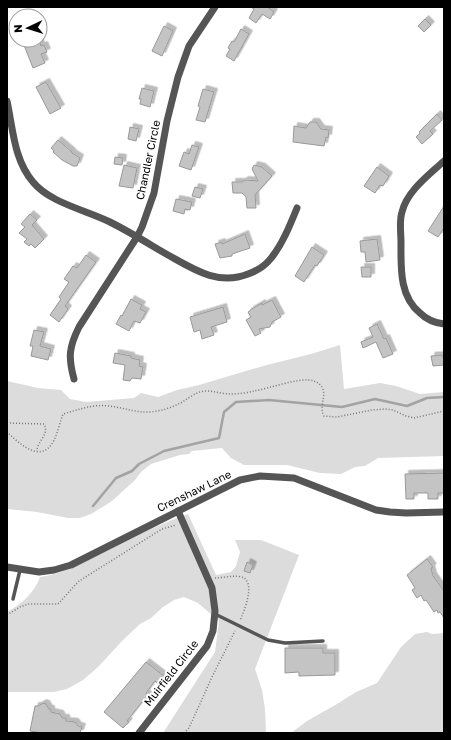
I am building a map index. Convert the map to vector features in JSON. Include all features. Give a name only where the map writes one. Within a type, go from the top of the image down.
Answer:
[{"type":"street","name":"Chandler Circle","points":[[74,379],[69,355],[72,342],[79,327],[142,227],[154,193],[167,122],[178,77],[190,46],[215,7]]},
{"type":"street","points":[[7,102],[16,150],[24,170],[34,183],[49,195],[110,222],[204,274],[220,278],[236,278],[255,271],[270,259],[279,247],[297,208]]},
{"type":"street","points":[[444,161],[411,195],[401,213],[401,272],[407,298],[414,309],[425,318],[439,324],[444,324]]},
{"type":"street","name":"Crenshaw Lane","points":[[7,567],[39,572],[54,570],[70,565],[240,480],[260,476],[294,478],[376,510],[390,512],[444,512]]},
{"type":"street","name":"Muirfield Circle","points":[[139,733],[207,646],[213,631],[215,614],[212,588],[178,511]]},
{"type":"lane","points":[[13,599],[20,570]]},
{"type":"lane","points":[[215,614],[268,640],[285,643],[323,641]]},
{"type":"path","points":[[7,432],[25,447],[38,452],[45,451],[51,446],[63,414],[94,406],[108,406],[149,412],[174,406],[199,392],[209,390],[229,394],[254,391],[289,382],[308,380],[316,382],[321,386],[324,394],[322,411],[324,416],[335,417],[385,409],[395,410],[406,416],[414,418],[444,411]]},
{"type":"path","points":[[7,423],[44,424],[46,433],[36,448],[38,452]]},
{"type":"path","points":[[7,615],[20,606],[36,603],[58,604],[80,580],[150,536],[169,526],[185,525]]},
{"type":"path","points":[[184,733],[189,728],[212,677],[238,626],[248,599],[248,583],[243,578],[215,578],[213,576]]},
{"type":"shaded area","points":[[340,345],[344,389],[380,383],[396,386],[420,394],[444,392],[444,456],[378,458],[365,466],[355,467],[341,474],[320,473],[287,465],[244,465],[231,458],[222,448],[192,451],[189,454],[180,455],[151,464],[112,501],[91,514],[80,518],[68,518],[37,512],[7,509],[7,381],[38,388],[61,390],[70,399],[86,402],[134,398],[141,393],[158,397],[177,390]]},
{"type":"shaded area","points":[[188,514],[216,575],[231,572],[236,566],[240,552],[235,540],[261,540],[299,555],[255,669],[262,690],[265,709],[266,733],[163,733],[215,652],[219,621],[198,603],[184,597],[174,600],[163,607],[151,618],[140,624],[98,667],[83,680],[67,689],[54,692],[7,692],[7,612],[27,598],[35,588],[40,577],[73,567],[167,522]]},
{"type":"shaded area","points":[[427,632],[432,634],[444,633],[444,733],[291,733],[307,721],[356,692],[377,683],[401,647],[415,634]]},
{"type":"building","points":[[251,7],[267,7],[274,12],[270,19],[262,14],[256,23],[249,18],[254,9]]},
{"type":"building","points":[[425,19],[431,25],[424,32],[418,26]]},
{"type":"building","points":[[164,26],[173,31],[162,56],[152,51]]},
{"type":"building","points":[[241,29],[249,34],[234,61],[226,56],[230,49],[228,48],[232,41],[234,42]]},
{"type":"building","points":[[25,48],[45,48],[47,52],[41,54],[45,63],[33,68]]},
{"type":"building","points":[[46,82],[61,108],[50,114],[36,87]]},
{"type":"building","points":[[142,88],[154,91],[150,107],[140,104],[141,99],[139,99]]},
{"type":"building","points":[[203,89],[214,92],[205,122],[196,120]]},
{"type":"building","points":[[437,114],[442,120],[430,131],[433,134],[422,144],[416,137]]},
{"type":"building","points":[[310,122],[316,122],[321,129],[329,130],[328,138],[326,137],[324,146],[293,142],[294,126],[306,128]]},
{"type":"building","points":[[130,127],[139,129],[136,141],[128,139]]},
{"type":"building","points":[[58,140],[80,158],[77,166],[73,166],[62,160],[53,152],[54,151],[51,148]]},
{"type":"building","points":[[192,145],[199,147],[191,170],[179,166],[184,152],[189,154]]},
{"type":"building","points":[[115,157],[123,158],[122,165],[114,164]]},
{"type":"building","points":[[124,165],[137,168],[133,188],[119,186]]},
{"type":"building","points":[[254,165],[262,167],[272,176],[255,195],[256,208],[247,208],[246,197],[242,193],[233,193],[232,182],[242,182],[245,180],[258,181],[252,169]]},
{"type":"building","points":[[377,167],[389,176],[383,186],[380,185],[375,193],[364,186]]},
{"type":"building","points":[[195,187],[203,189],[200,198],[192,196]]},
{"type":"building","points":[[176,199],[192,202],[190,210],[185,209],[184,214],[173,211]]},
{"type":"building","points":[[444,206],[444,228],[438,237],[428,231]]},
{"type":"building","points":[[30,214],[37,220],[32,225],[44,239],[35,248],[31,244],[29,246],[24,242],[27,239],[19,233],[25,227],[21,224]]},
{"type":"building","points":[[245,234],[250,248],[232,254],[232,256],[220,258],[215,244],[222,242],[222,244]]},
{"type":"building","points":[[377,239],[380,260],[366,262],[365,252],[361,252],[360,241]]},
{"type":"building","points":[[312,247],[324,255],[317,266],[315,265],[304,282],[295,276]]},
{"type":"building","points":[[86,255],[96,262],[65,306],[68,309],[59,322],[50,315],[61,299],[59,297],[69,282],[64,279],[73,266],[77,268]]},
{"type":"building","points":[[361,267],[371,267],[371,277],[362,277]]},
{"type":"building","points":[[131,299],[142,305],[140,309],[146,312],[140,323],[134,321],[129,331],[116,324]]},
{"type":"building","points":[[272,300],[281,317],[272,322],[270,327],[259,329],[261,333],[255,336],[246,320],[251,317],[248,312],[262,303],[262,305]]},
{"type":"building","points":[[223,307],[227,322],[211,327],[214,335],[202,339],[200,330],[194,332],[190,317]]},
{"type":"building","points":[[377,324],[384,339],[386,338],[393,354],[383,358],[376,342],[363,348],[361,342],[373,337],[369,328]]},
{"type":"building","points":[[34,330],[44,332],[40,346],[51,349],[48,360],[31,356],[33,346],[30,346]]},
{"type":"building","points":[[115,353],[131,356],[131,358],[140,360],[139,366],[143,367],[141,379],[132,378],[130,381],[123,380],[125,365],[113,363]]},
{"type":"building","points":[[431,356],[444,356],[444,365],[433,366]]},
{"type":"building","points":[[444,473],[444,493],[438,493],[438,499],[428,499],[428,493],[414,493],[414,499],[406,499],[405,474]]},
{"type":"building","points":[[427,559],[433,567],[431,568],[433,576],[444,591],[444,618],[440,612],[438,613],[437,610],[434,612],[426,600],[424,601],[421,595],[417,598],[412,590],[415,588],[407,575]]},
{"type":"building","points":[[247,562],[253,565],[250,573],[244,571]]},
{"type":"building","points":[[285,648],[323,648],[323,653],[335,653],[335,675],[299,676],[299,672],[285,673]]},
{"type":"building","points":[[146,662],[164,676],[158,684],[155,681],[146,693],[149,696],[143,703],[142,702],[127,721],[129,722],[123,728],[104,712]]},
{"type":"building","points":[[43,703],[51,709],[51,712],[60,714],[62,718],[66,718],[66,721],[75,722],[78,726],[82,727],[80,733],[41,733],[30,731],[35,706]]},
{"type":"waterway","points":[[93,506],[116,478],[132,471],[139,464],[164,451],[219,438],[224,412],[236,402],[269,400],[342,407],[375,399],[407,406],[427,398],[444,397]]}]
